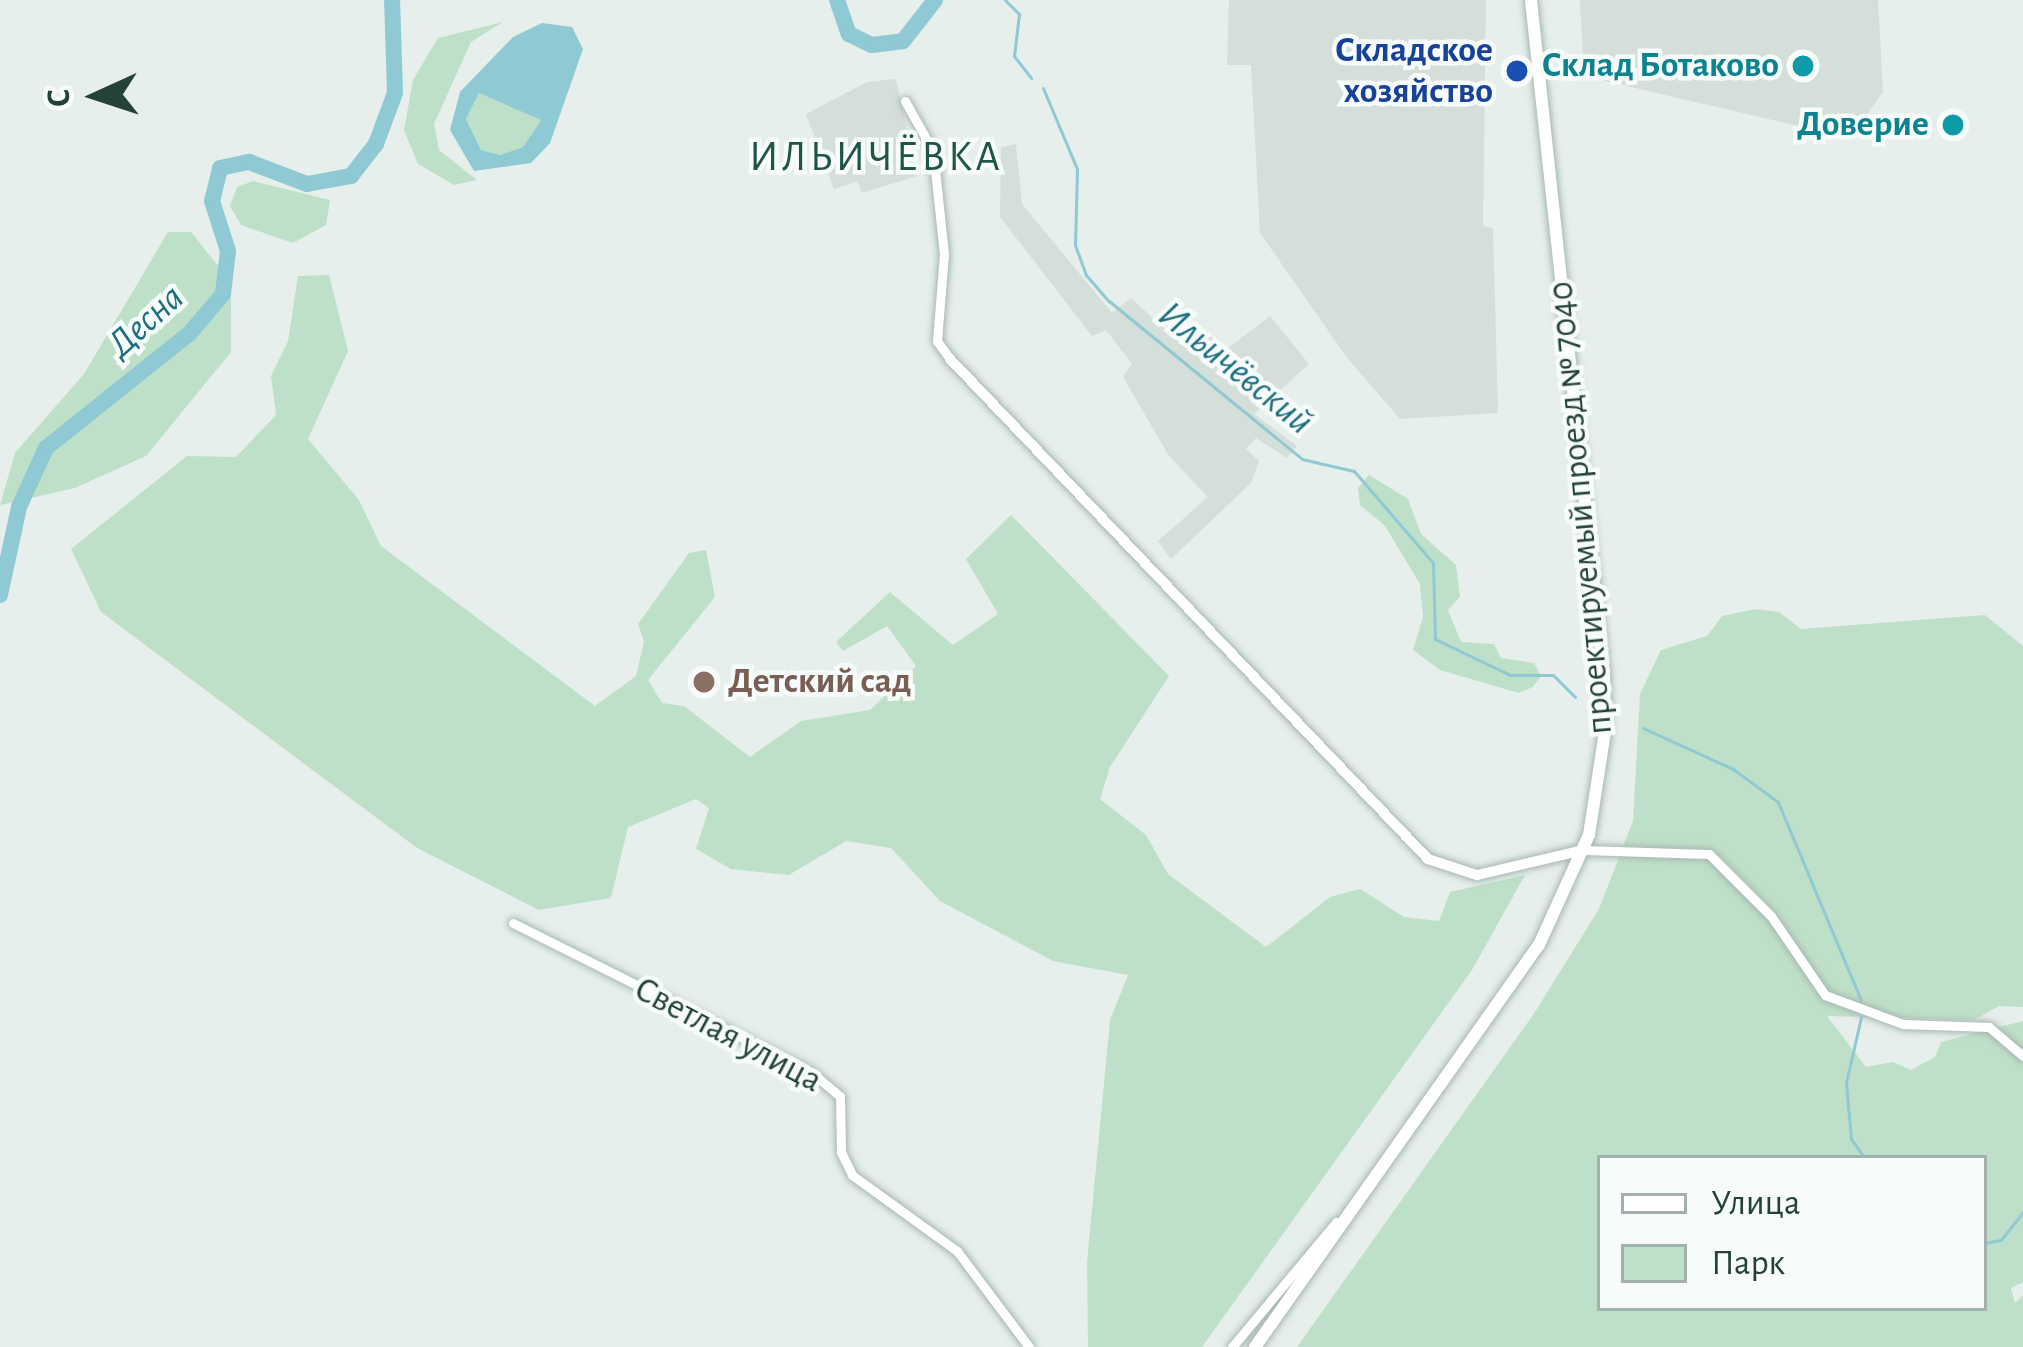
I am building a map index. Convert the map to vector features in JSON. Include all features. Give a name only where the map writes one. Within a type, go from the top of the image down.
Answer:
[{"type":"main road","name":"проектируемый проезд № 7040","points":[[1255,1347],[1336,1222],[1539,945],[1584,850],[1600,778],[1604,678],[1531,0]]},
{"type":"street","points":[[905,101],[933,151],[944,254],[938,341],[950,359],[1428,860],[1477,875],[1584,850],[1708,854],[1771,916],[1825,995],[1903,1024],[1989,1027],[2023,1056]]},
{"type":"street","name":"Светлая улица","points":[[513,923],[811,1072],[840,1096],[841,1152],[852,1175],[957,1251],[1029,1347]]},
{"type":"street","points":[[1232,1347],[1336,1222]]},
{"type":"shaded area","points":[[1229,0],[1486,0],[1483,226],[1493,228],[1498,413],[1400,419],[1348,359],[1260,233],[1251,65],[1227,65]]},
{"type":"shaded area","points":[[1580,0],[1878,0],[1883,92],[1850,138],[1584,76]]},
{"type":"shaded area","points":[[896,79],[917,176],[862,193],[857,181],[834,189],[806,114],[867,82]]},
{"type":"shaded area","points":[[1016,144],[1022,204],[1112,313],[1131,298],[1182,345],[1204,332],[1227,349],[1270,316],[1309,364],[1254,414],[1297,446],[1287,458],[1256,438],[1246,449],[1259,461],[1251,483],[1171,559],[1158,541],[1208,497],[1169,456],[1123,377],[1132,364],[1106,330],[1092,336],[1000,217],[1001,147]]},
{"type":"green space","points":[[503,22],[471,42],[434,124],[439,150],[477,180],[454,185],[418,164],[404,130],[413,80],[438,38]]},
{"type":"green space","points":[[479,92],[541,120],[523,147],[500,155],[481,150],[466,119]]},
{"type":"green space","points":[[253,181],[330,200],[326,225],[293,243],[241,225],[230,206],[237,187]]},
{"type":"green space","points":[[168,232],[191,232],[231,282],[231,352],[146,456],[75,488],[0,505],[15,453],[84,374]]},
{"type":"green space","points":[[329,275],[348,351],[308,439],[359,500],[381,546],[595,706],[636,676],[644,642],[638,624],[689,553],[706,550],[715,597],[648,680],[662,703],[684,706],[750,757],[801,721],[870,710],[916,666],[887,626],[843,651],[836,642],[890,592],[953,645],[998,614],[966,559],[1011,515],[1169,676],[1110,767],[1100,799],[1146,835],[1168,874],[1266,947],[1330,897],[1360,889],[1404,917],[1439,921],[1450,892],[1525,875],[1472,970],[1202,1347],[1088,1347],[1087,1262],[1110,1020],[1128,975],[1053,961],[940,901],[891,848],[846,841],[789,875],[731,869],[696,849],[709,808],[696,799],[628,827],[611,898],[539,910],[417,848],[101,612],[71,549],[187,456],[236,457],[276,415],[271,376],[288,341],[298,276]]},
{"type":"green space","points":[[1369,475],[1408,499],[1421,534],[1456,565],[1460,597],[1448,610],[1461,642],[1494,644],[1501,658],[1534,663],[1541,676],[1533,687],[1519,693],[1440,670],[1413,650],[1423,617],[1420,584],[1385,526],[1360,505],[1358,488]]},
{"type":"green space","points":[[1756,609],[1779,612],[1801,629],[1985,615],[2023,646],[2023,1007],[1999,1006],[1974,1020],[1827,1016],[1866,1067],[1893,1062],[1911,1070],[1935,1057],[1941,1042],[2023,1021],[2023,1282],[2011,1288],[2015,1303],[2023,1295],[2023,1347],[1297,1347],[1533,1015],[1599,909],[1633,821],[1640,694],[1661,650],[1707,636],[1722,616]]},
{"type":"water","points":[[542,23],[572,27],[583,49],[550,143],[531,163],[474,171],[450,130],[460,92],[513,37]],"holes":[[[479,93],[541,120],[523,147],[500,155],[481,150],[466,119]]]},
{"type":"waterway","name":"Десна","points":[[0,595],[19,507],[46,448],[189,334],[223,294],[228,251],[212,201],[220,168],[249,162],[307,184],[351,176],[376,144],[395,93],[392,0]]},
{"type":"waterway","name":"Десна","points":[[837,0],[849,34],[872,45],[903,41],[935,0]]},
{"type":"waterway","points":[[1005,0],[1019,14],[1014,56],[1031,78]]},
{"type":"waterway","name":"Ильичёвский","points":[[1043,88],[1077,169],[1075,245],[1086,275],[1109,301],[1302,459],[1354,471],[1433,563],[1435,639],[1510,675],[1553,675],[1575,697]]},
{"type":"waterway","points":[[1643,728],[1733,769],[1778,802],[1861,1000]]},
{"type":"waterway","points":[[1861,1017],[1846,1083],[1851,1139],[1863,1155]]},
{"type":"waterway","points":[[1987,1242],[2001,1240],[2023,1212]]},
{"type":"place","name":"Склад Ботаково","points":[[1803,66]]},
{"type":"place","name":"Складское хозяйство","points":[[1517,71]]},
{"type":"place","name":"Доверие","points":[[1953,125]]},
{"type":"place","name":"Детский сад","points":[[704,682]]},
{"type":"district","name":"ИЛЬИЧЁВКА","points":[[876,157]]}]
